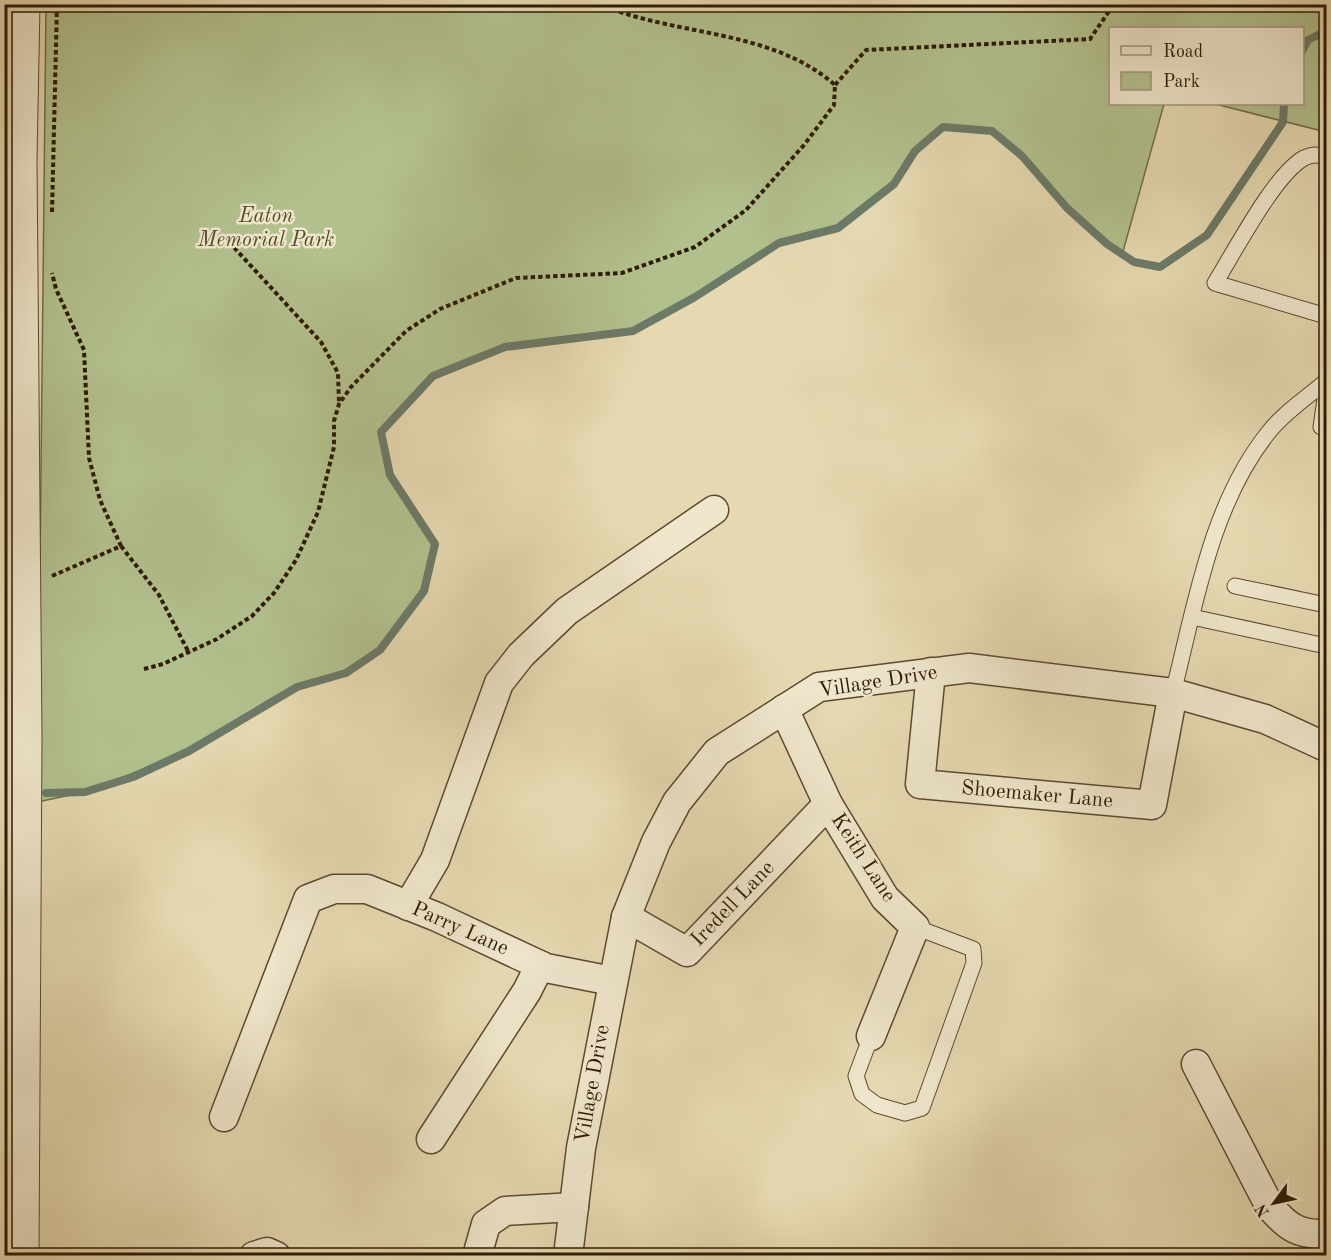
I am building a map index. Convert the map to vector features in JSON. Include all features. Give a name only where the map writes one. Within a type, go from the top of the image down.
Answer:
[{"type":"street","points":[[22,1256],[13,1016],[24,590],[12,159],[23,4]]},
{"type":"street","points":[[408,906],[435,860],[499,684],[520,654],[567,611],[714,510]]},
{"type":"street","name":"Village Drive","points":[[568,1256],[581,1148],[626,917],[656,842],[677,802],[717,752],[819,687],[969,668],[1173,693],[1265,719],[1326,747]]},
{"type":"street","name":"Shoemaker Lane","points":[[931,672],[920,783],[1152,805],[1173,693]]},
{"type":"street","name":"Keith Lane","points":[[784,709],[828,804],[885,898],[915,927]]},
{"type":"street","name":"Iredell Lane","points":[[626,917],[687,952],[828,804]]},
{"type":"street","name":"Parry Lane","points":[[224,1117],[308,899],[334,889],[367,889],[540,965],[612,981]]},
{"type":"street","points":[[872,1036],[915,927]]},
{"type":"street","points":[[431,1139],[527,991],[540,965]]},
{"type":"street","points":[[1196,1064],[1270,1207],[1287,1226],[1310,1234],[1326,1234]]},
{"type":"street","points":[[477,1256],[486,1224],[506,1211],[574,1207]]},
{"type":"street","points":[[254,1256],[267,1252],[276,1256]]},
{"type":"lane","points":[[1326,157],[1318,154],[1304,158],[1281,180],[1215,283],[1326,316]]},
{"type":"lane","points":[[1173,693],[1208,554],[1242,474],[1269,431],[1326,381]]},
{"type":"lane","points":[[1326,392],[1321,427],[1326,428]]},
{"type":"lane","points":[[1235,586],[1326,605]]},
{"type":"lane","points":[[1192,617],[1326,646]]},
{"type":"lane","points":[[872,1036],[856,1076],[862,1094],[877,1105],[905,1113],[922,1108],[974,963],[973,949],[915,927]]},
{"type":"path","points":[[51,214],[57,4]]},
{"type":"path","points":[[599,4],[682,29],[754,42],[811,66],[835,85]]},
{"type":"path","points":[[339,404],[351,387],[406,331],[440,309],[516,278],[622,273],[695,247],[746,210],[804,145],[834,105],[835,85],[866,50],[1090,39],[1113,4]]},
{"type":"path","points":[[144,669],[189,653],[252,616],[274,593],[296,560],[318,512],[333,447],[334,421],[339,404],[338,373],[321,342],[229,242]]},
{"type":"path","points":[[51,269],[56,289],[84,350],[89,458],[100,500],[121,546],[159,595],[189,653]]},
{"type":"path","points":[[24,590],[121,546]]},
{"type":"green space","name":"Eaton Memorial Park","points":[[1024,4],[1097,8],[1167,8],[1192,4],[1326,5],[1326,132],[1219,105],[1304,105],[1304,27],[1109,27],[1109,105],[1164,105],[1122,255],[1067,208],[1022,156],[992,131],[943,127],[915,151],[894,184],[838,228],[779,243],[695,297],[633,331],[505,347],[433,376],[381,432],[390,475],[435,544],[424,591],[380,650],[346,673],[297,687],[189,751],[85,792],[42,801],[5,803],[4,561],[40,566],[46,5]]},
{"type":"waterway","points":[[1304,47],[1308,40],[1326,31]]},
{"type":"waterway","points":[[46,793],[85,792],[133,777],[189,751],[297,687],[346,673],[380,650],[424,591],[435,544],[390,475],[381,432],[433,376],[505,347],[633,331],[695,297],[779,243],[838,228],[894,184],[915,151],[943,127],[992,131],[1022,156],[1067,208],[1107,244],[1134,262],[1160,267],[1207,235],[1283,122],[1284,105]]}]
